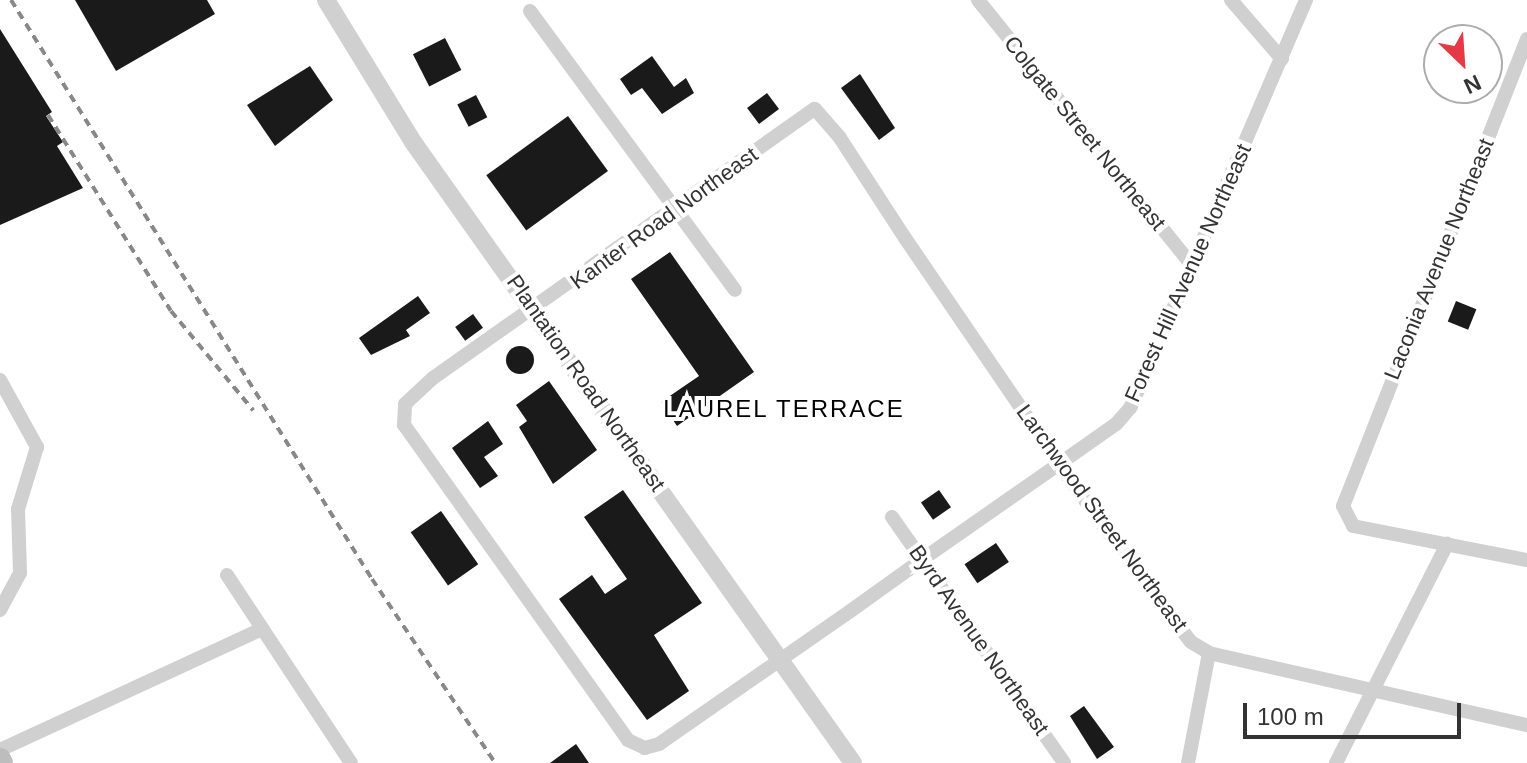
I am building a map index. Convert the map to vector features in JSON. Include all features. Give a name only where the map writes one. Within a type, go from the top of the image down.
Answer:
[{"type":"street","name":"Plantation Road Northeast","points":[[326,0],[387,104],[853,763]]},
{"type":"street","name":"Colgate Street Northeast","points":[[978,0],[1192,265]]},
{"type":"street","points":[[1231,0],[1282,59]]},
{"type":"street","name":"Forest Hill Avenue Northeast","points":[[472,351],[408,399],[404,425],[628,740],[650,748],[1059,464],[1130,408],[1306,0]]},
{"type":"street","points":[[530,11],[735,290]]},
{"type":"street","name":"Laconia Avenue Northeast","points":[[1447,544],[1353,526],[1343,514],[1351,478],[1527,39]]},
{"type":"street","name":"Kanter Road Northeast","points":[[472,351],[536,312],[815,109]]},
{"type":"street","name":"Larchwood Street Northeast","points":[[815,109],[1059,464],[1191,642],[1209,653],[1527,725]]},
{"type":"street","points":[[0,380],[37,447],[18,509],[20,573],[0,610]]},
{"type":"street","name":"Byrd Avenue Northeast","points":[[892,517],[1064,763]]},
{"type":"street","points":[[1336,763],[1447,544],[1524,559],[1527,543]]},
{"type":"street","points":[[227,575],[351,763]]},
{"type":"street","points":[[0,750],[262,629]]},
{"type":"street","points":[[1188,763],[1209,653]]},
{"type":"building","points":[[75,0],[207,0],[215,14],[116,71]]},
{"type":"building","points":[[0,29],[52,112],[46,116],[63,142],[57,146],[83,188],[0,225]]},
{"type":"building","points":[[445,38],[461,70],[429,86],[413,54]]},
{"type":"building","points":[[652,56],[674,87],[686,78],[694,93],[662,114],[642,88],[631,95],[620,79]]},
{"type":"building","points":[[310,66],[333,100],[275,146],[247,105]]},
{"type":"building","points":[[860,74],[895,128],[879,140],[841,88]]},
{"type":"building","points":[[767,93],[779,109],[759,124],[747,108]]},
{"type":"building","points":[[476,95],[487,117],[469,127],[457,105]]},
{"type":"building","points":[[568,116],[608,171],[526,230],[486,175]]},
{"type":"building","points":[[670,252],[754,372],[677,426],[661,402],[699,376],[631,279]]},
{"type":"building","points":[[418,296],[430,313],[406,330],[410,336],[371,355],[359,338]]},
{"type":"building","points":[[1456,301],[1476,309],[1468,330],[1448,321]]},
{"type":"building","points":[[473,314],[483,328],[465,341],[455,327]]},
{"type":"building","points":[[520,346],[530,350],[534,360],[530,370],[520,374],[510,370],[506,360],[510,350]]},
{"type":"building","points":[[549,381],[597,450],[553,484],[519,427],[527,421],[516,405]]},
{"type":"building","points":[[488,421],[503,444],[484,457],[498,476],[480,488],[452,448]]},
{"type":"building","points":[[623,490],[702,603],[654,635],[689,691],[647,720],[559,599],[592,575],[605,594],[627,579],[584,517]]},
{"type":"building","points":[[939,490],[951,507],[933,520],[921,503]]},
{"type":"building","points":[[441,511],[478,564],[448,585],[411,532]]},
{"type":"building","points":[[996,543],[1009,562],[977,583],[964,564]]},
{"type":"building","points":[[1084,706],[1114,747],[1097,759],[1070,716]]},
{"type":"building","points":[[576,744],[589,763],[550,763]]},
{"type":"railway","points":[[11,0],[372,579],[495,763]]},
{"type":"railway","points":[[48,115],[171,311],[253,410]]},
{"type":"district","name":"LAUREL TERRACE","points":[[784,409]]}]
